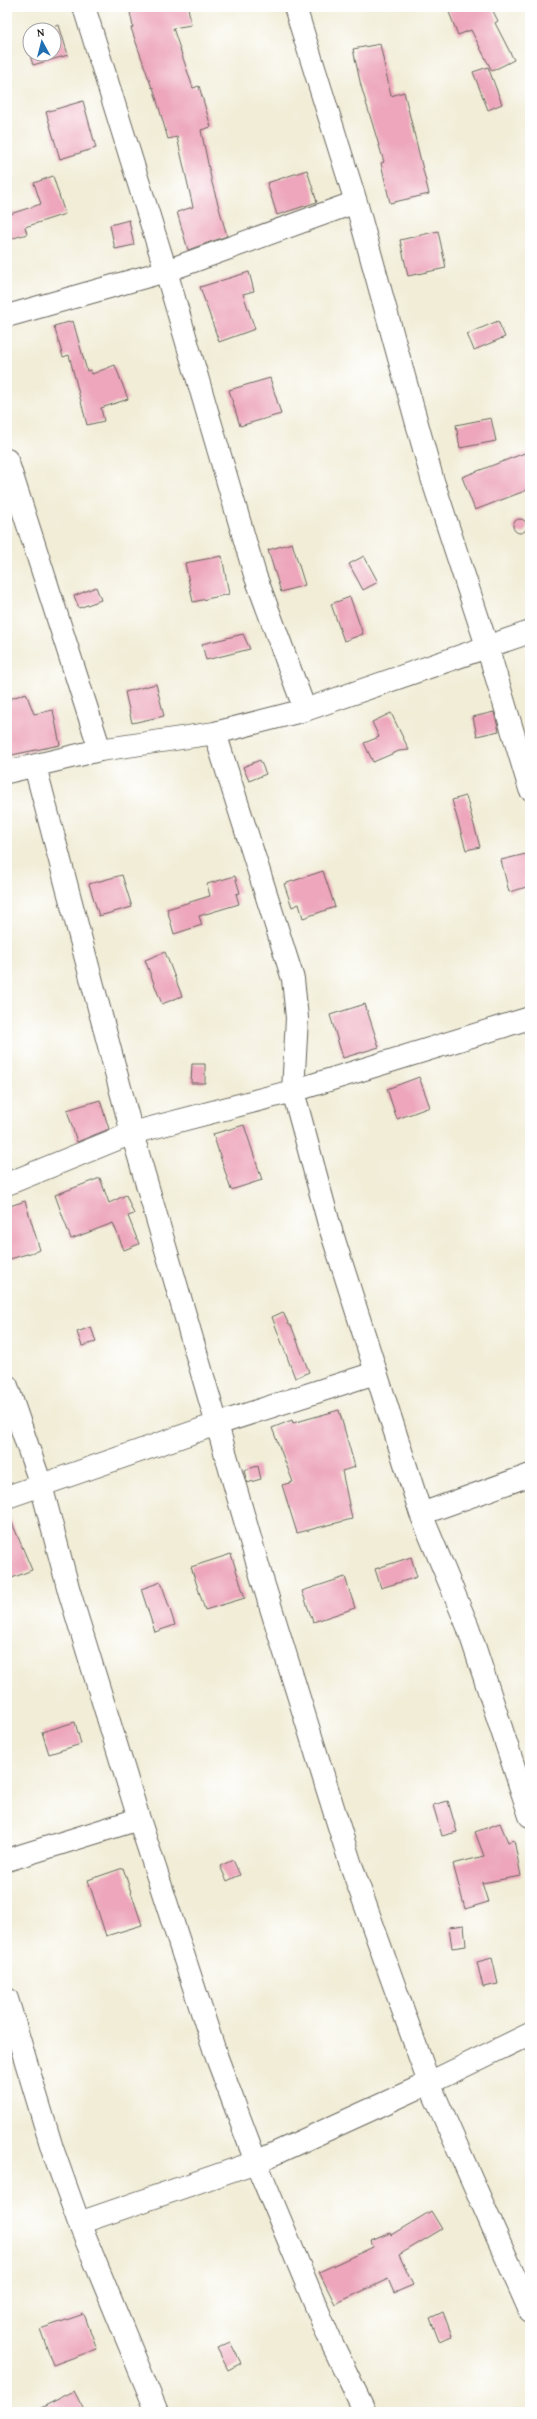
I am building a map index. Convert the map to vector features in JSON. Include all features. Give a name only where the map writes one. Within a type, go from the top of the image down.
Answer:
[{"type":"street","points":[[84,7],[166,271],[255,575],[305,710]]},
{"type":"street","points":[[295,7],[356,202],[432,478],[487,646],[530,789]]},
{"type":"street","points":[[7,316],[166,271],[356,202]]},
{"type":"street","points":[[7,460],[15,511],[100,750]]},
{"type":"street","points":[[7,772],[100,750],[215,733],[305,710],[530,632]]},
{"type":"street","points":[[215,733],[293,979],[297,1018],[293,1092],[329,1224],[375,1373],[421,1514],[468,1627],[530,1816]]},
{"type":"street","points":[[35,766],[132,1133],[262,1579],[350,1862],[429,2083],[530,2311]]},
{"type":"street","points":[[7,1184],[132,1133],[293,1092],[530,1018]]},
{"type":"street","points":[[7,1497],[217,1424],[375,1373]]},
{"type":"street","points":[[7,1386],[40,1485],[69,1591],[140,1819],[217,2058],[256,2162],[328,2335],[365,2412]]},
{"type":"street","points":[[421,1514],[530,1474]]},
{"type":"street","points":[[7,1860],[140,1819]]},
{"type":"street","points":[[7,1999],[52,2148],[79,2224],[157,2412]]},
{"type":"street","points":[[79,2224],[256,2162],[429,2083],[530,2034]]},
{"type":"building","points":[[129,7],[188,7],[191,25],[173,28],[193,88],[199,86],[211,127],[201,130],[212,183],[227,236],[188,250],[177,212],[193,207],[177,137],[168,139],[153,87],[152,88],[131,28],[133,27]]},
{"type":"building","points":[[447,7],[491,7],[498,21],[495,23],[514,60],[492,71],[471,30],[458,35]]},
{"type":"building","points":[[62,35],[68,55],[62,57]]},
{"type":"building","points":[[380,44],[391,96],[404,92],[429,194],[390,203],[381,163],[384,162],[361,86],[353,49]]},
{"type":"building","points":[[32,62],[44,62],[33,65]]},
{"type":"building","points":[[488,67],[502,104],[488,110],[473,72]]},
{"type":"building","points":[[83,101],[96,148],[60,159],[46,112]]},
{"type":"building","points":[[307,170],[317,202],[277,215],[267,183]]},
{"type":"building","points":[[53,176],[65,214],[25,227],[27,234],[7,240],[7,215],[41,204],[34,183]]},
{"type":"building","points":[[129,220],[134,245],[115,249],[110,225]]},
{"type":"building","points":[[438,231],[446,268],[408,276],[400,240]]},
{"type":"building","points":[[249,272],[254,291],[243,294],[255,329],[219,342],[200,287]]},
{"type":"building","points":[[73,321],[87,371],[91,370],[92,374],[115,365],[128,399],[101,408],[104,421],[87,425],[69,355],[63,357],[54,326]]},
{"type":"building","points":[[498,321],[505,337],[474,350],[467,334]]},
{"type":"building","points":[[270,378],[281,414],[240,426],[229,390]]},
{"type":"building","points":[[491,418],[496,441],[460,448],[456,425]]},
{"type":"building","points":[[530,451],[530,489],[475,510],[462,477]]},
{"type":"building","points":[[517,519],[523,519],[527,523],[527,529],[523,533],[517,533],[513,529],[513,523]]},
{"type":"building","points":[[292,543],[305,585],[281,592],[268,550]]},
{"type":"building","points":[[222,556],[229,594],[193,602],[185,563]]},
{"type":"building","points":[[364,556],[378,582],[363,590],[349,564]]},
{"type":"building","points":[[96,587],[101,600],[79,608],[74,596]]},
{"type":"building","points":[[350,597],[363,634],[344,641],[331,604]]},
{"type":"building","points":[[243,634],[250,649],[206,660],[202,644]]},
{"type":"building","points":[[156,684],[164,716],[132,723],[125,692]]},
{"type":"building","points":[[26,693],[34,714],[53,710],[60,745],[7,756],[7,700]]},
{"type":"building","points":[[494,712],[499,731],[477,736],[473,717]]},
{"type":"building","points":[[391,713],[409,750],[399,751],[373,762],[364,743],[379,737],[372,722]]},
{"type":"building","points":[[260,760],[266,774],[249,781],[243,767]]},
{"type":"building","points":[[466,796],[480,847],[466,850],[452,800]]},
{"type":"building","points":[[530,853],[530,886],[509,892],[501,860]]},
{"type":"building","points":[[323,871],[335,907],[303,918],[299,904],[292,907],[284,884]]},
{"type":"building","points":[[122,875],[132,907],[99,916],[89,884]]},
{"type":"building","points":[[235,876],[240,893],[236,894],[239,904],[199,916],[202,925],[174,934],[167,909],[210,896],[207,884]]},
{"type":"building","points":[[165,952],[182,996],[162,1004],[145,960]]},
{"type":"building","points":[[365,1004],[379,1047],[343,1058],[330,1015]]},
{"type":"building","points":[[192,1064],[205,1064],[205,1083],[191,1083]]},
{"type":"building","points":[[419,1077],[430,1107],[397,1119],[387,1089]]},
{"type":"building","points":[[100,1100],[109,1129],[77,1142],[67,1110]]},
{"type":"building","points":[[244,1125],[262,1180],[231,1190],[213,1134]]},
{"type":"building","points":[[100,1178],[109,1203],[126,1195],[134,1214],[128,1216],[139,1244],[124,1250],[113,1223],[71,1239],[55,1195]]},
{"type":"building","points":[[25,1201],[40,1250],[7,1260],[7,1207]]},
{"type":"building","points":[[283,1312],[289,1325],[291,1325],[309,1372],[295,1378],[272,1317]]},
{"type":"building","points":[[91,1327],[96,1342],[82,1346],[77,1332]]},
{"type":"building","points":[[339,1410],[355,1467],[342,1471],[352,1519],[297,1533],[282,1485],[293,1482],[272,1428],[292,1420],[293,1423]]},
{"type":"building","points":[[258,1466],[261,1479],[247,1483],[244,1470]]},
{"type":"building","points":[[7,1511],[32,1570],[7,1580]]},
{"type":"building","points":[[231,1554],[245,1598],[205,1610],[191,1567]]},
{"type":"building","points":[[411,1557],[417,1577],[381,1588],[375,1569]]},
{"type":"building","points":[[345,1577],[355,1608],[313,1622],[302,1591]]},
{"type":"building","points":[[161,1582],[175,1625],[155,1632],[141,1589]]},
{"type":"building","points":[[75,1722],[81,1744],[49,1754],[42,1732]]},
{"type":"building","points":[[448,1801],[457,1832],[442,1836],[433,1805]]},
{"type":"building","points":[[500,1823],[508,1842],[514,1840],[521,1876],[482,1883],[488,1902],[465,1909],[453,1864],[484,1856],[475,1832]]},
{"type":"building","points":[[233,1860],[240,1875],[227,1881],[220,1866]]},
{"type":"building","points":[[123,1868],[142,1925],[106,1936],[88,1880]]},
{"type":"building","points":[[464,1925],[466,1946],[452,1948],[449,1927]]},
{"type":"building","points":[[492,1958],[498,1984],[483,1987],[477,1962]]},
{"type":"building","points":[[431,2211],[442,2229],[399,2255],[413,2285],[394,2293],[388,2279],[335,2304],[319,2272],[373,2247],[371,2241],[390,2233],[391,2235]]},
{"type":"building","points":[[443,2312],[452,2336],[439,2341],[430,2318]]},
{"type":"building","points":[[84,2314],[97,2349],[53,2365],[40,2329]]},
{"type":"building","points":[[230,2342],[241,2363],[228,2370],[217,2348]]},
{"type":"building","points":[[74,2391],[85,2412],[33,2412]]}]
